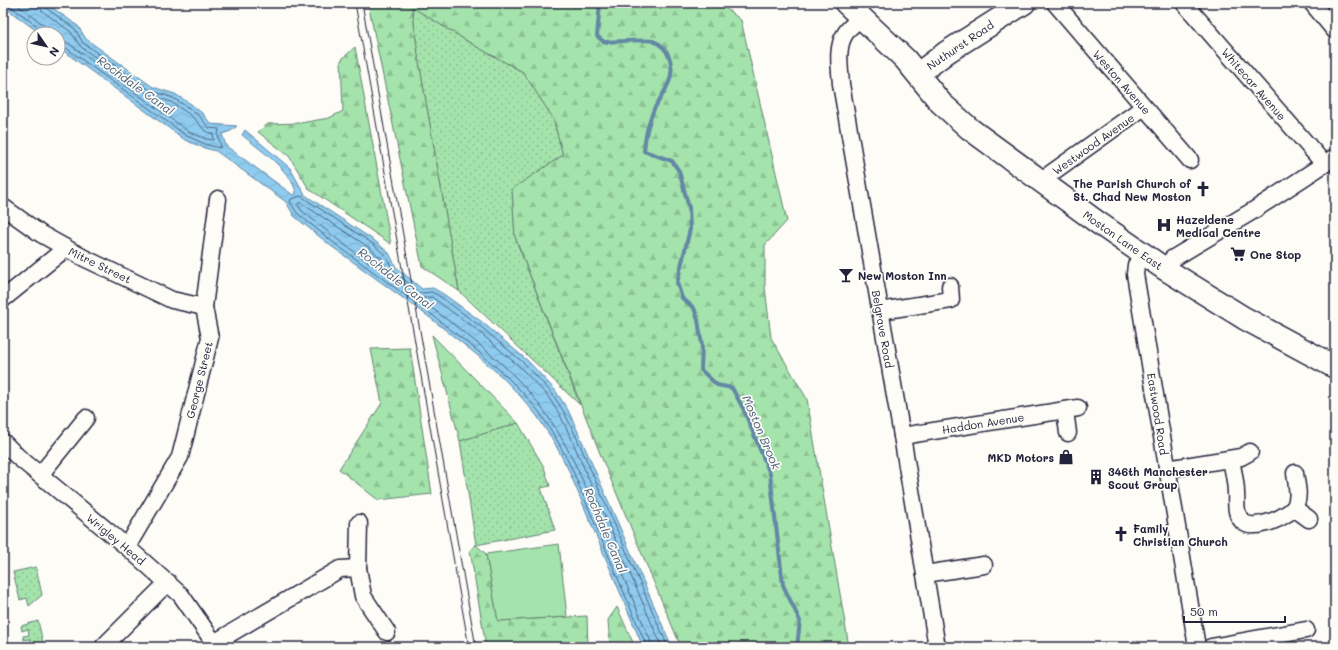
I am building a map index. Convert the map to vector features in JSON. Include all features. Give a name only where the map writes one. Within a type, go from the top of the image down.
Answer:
[{"type":"street","name":"Nuthurst Road","points":[[918,74],[947,52],[1024,3]]},
{"type":"street","name":"Weston Avenue","points":[[1055,3],[1190,160]]},
{"type":"street","name":"Whitecar Avenue","points":[[1184,3],[1319,158],[1329,161]]},
{"type":"street","points":[[1312,3],[1335,31]]},
{"type":"street","name":"Moston Lane East","points":[[853,11],[905,59],[941,103],[955,117],[1043,183],[1142,255],[1244,318],[1335,367]]},
{"type":"street","name":"Belgrave Road","points":[[853,11],[841,45],[841,84],[937,647]]},
{"type":"street","name":"Westwood Avenue","points":[[1043,183],[1050,174],[1144,107]]},
{"type":"street","points":[[1165,269],[1172,259],[1251,212],[1329,161]]},
{"type":"street","name":"George Street","points":[[126,547],[180,457],[210,338],[204,307],[218,199]]},
{"type":"street","name":"Mitre Street","points":[[3,207],[41,234],[64,247],[172,300],[204,307]]},
{"type":"street","points":[[3,299],[60,253],[64,247]]},
{"type":"street","name":"Eastwood Road","points":[[1142,255],[1136,265],[1135,274],[1197,647]]},
{"type":"street","points":[[880,311],[951,300],[950,286]]},
{"type":"street","name":"Haddon Avenue","points":[[902,436],[1072,409],[1068,433]]},
{"type":"street","points":[[40,475],[86,418]]},
{"type":"street","name":"Wrigley Head","points":[[3,442],[17,456],[182,595],[216,645]]},
{"type":"street","points":[[1167,469],[1241,458],[1250,452]]},
{"type":"street","points":[[1231,460],[1236,494],[1235,502],[1238,514],[1243,522],[1252,526],[1264,524],[1294,508],[1298,494],[1294,473]]},
{"type":"street","points":[[1294,508],[1309,519]]},
{"type":"street","points":[[359,523],[358,568],[363,596],[387,632]]},
{"type":"street","points":[[925,574],[984,565]]},
{"type":"street","points":[[216,645],[340,569],[358,568]]},
{"type":"street","points":[[103,647],[168,582]]},
{"type":"street","points":[[1211,647],[1306,630]]},
{"type":"green space","points":[[368,3],[719,3],[741,20],[787,221],[765,245],[765,287],[771,338],[807,399],[849,647],[681,647],[603,461],[515,237],[512,189],[563,155],[553,118],[523,72],[477,47],[412,7],[418,56],[459,291],[422,266]]},
{"type":"green space","points":[[412,7],[477,47],[523,72],[553,118],[563,155],[512,189],[515,237],[580,405],[459,291],[418,56]]},
{"type":"green space","points":[[355,47],[391,244],[309,189],[289,156],[258,132],[268,124],[300,123],[329,118],[343,111],[341,60]]},
{"type":"green space","points":[[432,335],[518,423],[460,441]]},
{"type":"green space","points":[[410,348],[432,494],[378,500],[339,469],[382,403],[371,349]]},
{"type":"green space","points":[[518,423],[544,467],[550,486],[541,488],[555,530],[476,545],[460,441]]},
{"type":"green space","points":[[559,544],[567,617],[498,621],[486,554]]},
{"type":"green space","points":[[476,545],[486,554],[498,621],[587,616],[588,647],[486,647],[470,550]]},
{"type":"green space","points":[[36,567],[42,595],[29,606],[27,598],[20,600],[13,572]]},
{"type":"green space","points":[[617,607],[635,647],[610,647],[608,620]]},
{"type":"green space","points":[[38,621],[44,647],[26,647],[32,644],[30,639],[24,640],[23,636],[29,635],[28,629],[22,631],[21,626]]},
{"type":"water","name":"Rochdale Canal","points":[[3,3],[46,3],[78,26],[86,39],[153,87],[175,94],[191,104],[203,114],[211,124],[237,126],[231,131],[222,134],[226,146],[293,195],[296,193],[289,177],[282,169],[242,135],[245,130],[290,168],[305,195],[375,241],[389,253],[396,267],[422,289],[433,288],[445,295],[482,322],[528,361],[555,390],[568,410],[672,647],[643,647],[569,471],[554,442],[537,416],[502,377],[429,317],[331,246],[294,216],[286,202],[216,151],[185,140],[66,53],[66,26],[30,26],[3,6]]},
{"type":"waterway","name":"Moston Brook","points":[[600,3],[597,36],[604,42],[650,40],[664,48],[670,58],[671,76],[650,119],[644,151],[672,161],[679,171],[689,208],[690,229],[677,283],[682,298],[694,308],[698,320],[702,345],[701,370],[717,385],[732,388],[743,408],[770,474],[783,585],[800,621],[797,647]]},
{"type":"tram line","points":[[355,3],[469,647]]},
{"type":"tram line","points":[[362,3],[476,647]]},
{"type":"place","name":"The Parish Church of St. Chad New Moston","points":[[1203,189]]},
{"type":"place","name":"Hazeldene Medical Centre","points":[[1164,225]]},
{"type":"place","name":"One Stop","points":[[1238,254]]},
{"type":"place","name":"New Moston Inn","points":[[846,275]]},
{"type":"place","name":"MKD Motors","points":[[1066,457]]},
{"type":"place","name":"346th Manchester Scout Group","points":[[1096,477]]},
{"type":"place","name":"Family Christian Church","points":[[1121,534]]}]
